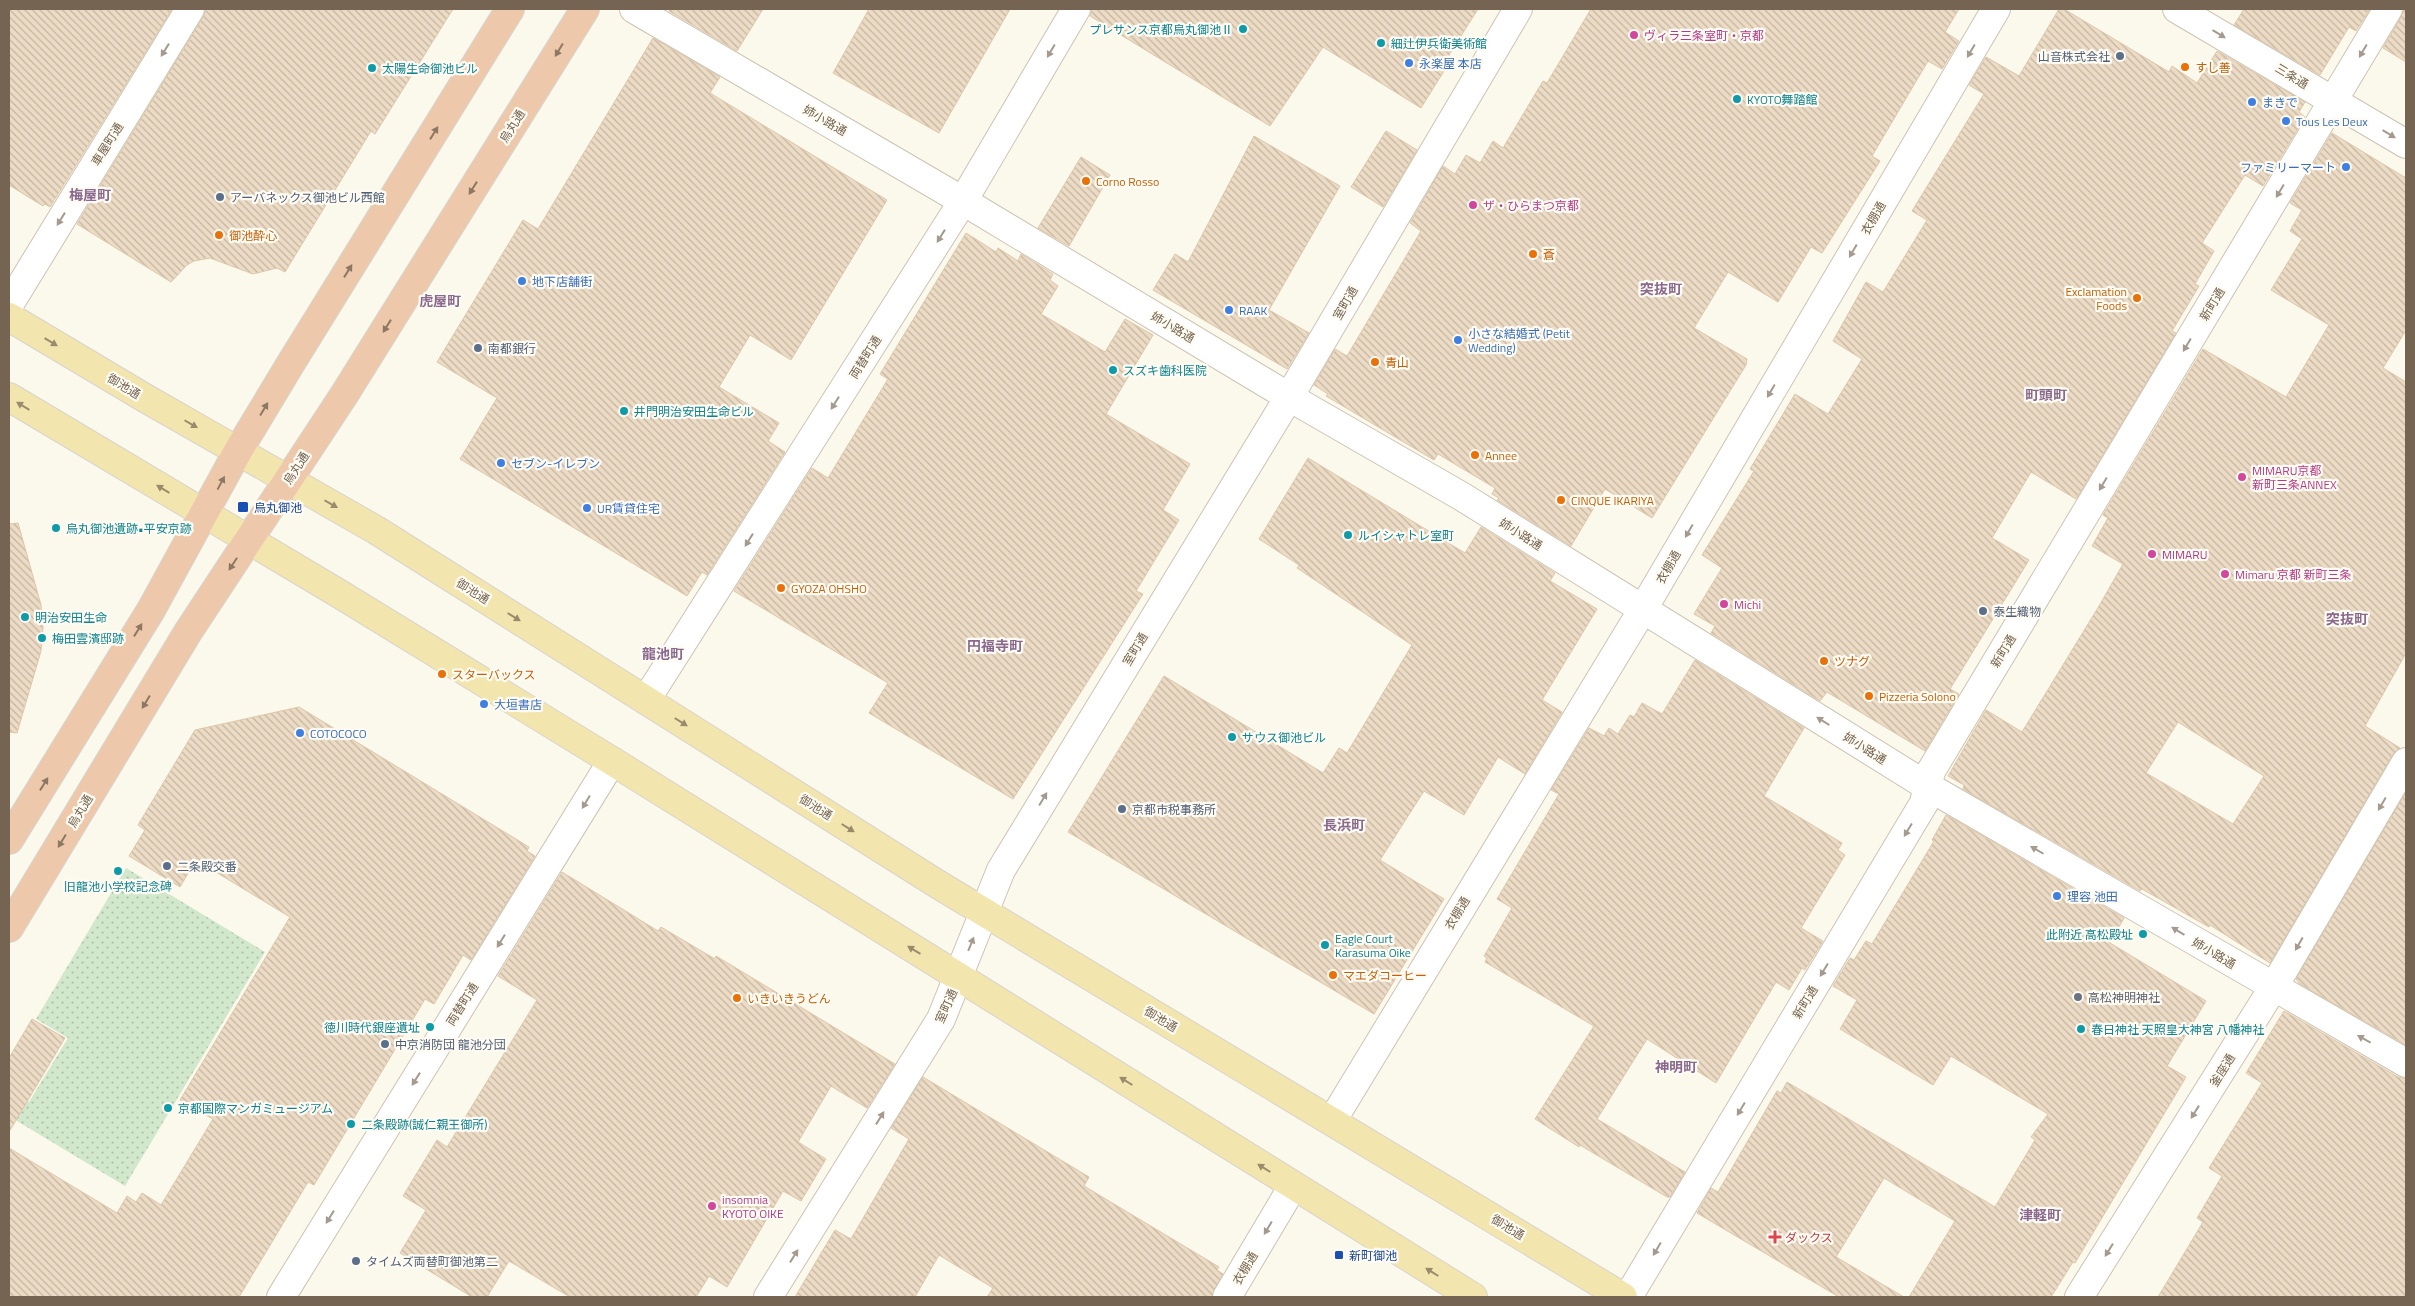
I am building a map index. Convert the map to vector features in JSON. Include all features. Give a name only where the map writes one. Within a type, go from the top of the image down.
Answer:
[{"type":"highway","points":[[9,840],[151,610],[238,451],[510,9]]},
{"type":"highway","name":"烏丸通","points":[[9,928],[188,632],[288,480],[585,9]]},
{"type":"main road","name":"御池通","points":[[9,317],[376,530],[984,912],[1623,1297]]},
{"type":"main road","points":[[9,397],[612,761],[1473,1297]]},
{"type":"street","name":"車屋町通","points":[[9,305],[190,9]]},
{"type":"street","name":"姉小路通","points":[[634,9],[964,200],[1289,397],[1461,496],[1927,786],[2273,988],[2406,1063]]},
{"type":"street","name":"両替町通","points":[[646,700],[964,200],[1076,9]]},
{"type":"street","name":"室町通","points":[[768,1297],[920,1056],[941,1019],[1001,870],[1024,830],[1289,397],[1518,9]]},
{"type":"street","name":"衣棚通","points":[[1332,1121],[1643,610],[1996,9]]},
{"type":"street","name":"三条通","points":[[2177,9],[2406,144]]},
{"type":"street","name":"新町通","points":[[1628,1297],[1924,804],[1931,771],[2388,9]]},
{"type":"street","name":"両替町通","points":[[281,1297],[612,761]]},
{"type":"street","name":"釜座通","points":[[2079,1297],[2273,988],[2406,762]]},
{"type":"street","name":"衣棚通","points":[[1226,1297],[1293,1186]]},
{"type":"green space","points":[[126,868],[265,952],[125,1186],[12,1118],[23,1099],[29,1102],[68,1038],[36,1019]]},
{"type":"building","points":[[9,9],[172,9],[50,207],[45,204],[43,206],[9,185]]},
{"type":"building","points":[[206,9],[453,9],[375,134],[371,131],[285,272],[277,268],[253,274],[210,258],[194,261],[187,265],[171,282],[77,224],[203,17]]},
{"type":"building","points":[[671,9],[763,9],[737,51],[669,11]]},
{"type":"building","points":[[869,9],[1010,9],[939,133],[833,73]]},
{"type":"building","points":[[1092,9],[1478,9],[1449,55],[1452,58],[1421,108],[1323,47],[1270,126],[1090,16]]},
{"type":"building","points":[[1591,9],[1959,9],[1945,32],[1959,41],[1942,69],[1928,61],[1872,156],[1880,161],[1822,253],[1811,247],[1778,302],[1728,272],[1694,328],[1747,359],[1746,365],[1652,518],[1605,489],[1571,546],[1497,500],[1499,498],[1492,494],[1495,488],[1438,454],[1434,460],[1326,396],[1328,394],[1314,385],[1335,349],[1347,356],[1421,231],[1410,223],[1443,166],[1455,174],[1466,155],[1480,163],[1493,141],[1503,148],[1543,81],[1547,83]]},
{"type":"building","points":[[2059,9],[2064,9],[2169,72],[2172,66],[2197,83],[2217,51],[2305,102],[2299,112],[2305,117],[2263,186],[2245,175],[2202,243],[2214,251],[2195,284],[2199,286],[2172,331],[2176,333],[2076,499],[2031,472],[1992,538],[2029,560],[1950,689],[1959,694],[1925,751],[1827,692],[1820,701],[1711,633],[1715,626],[1694,614],[1722,568],[1702,555],[1754,471],[1750,469],[1795,394],[1828,414],[1862,359],[1833,341],[1866,282],[1883,292],[1927,220],[1912,211],[1984,94],[1969,85],[1986,57],[2019,76]]},
{"type":"building","points":[[2244,9],[2370,9],[2356,31],[2349,27],[2320,75],[2234,25]]},
{"type":"building","points":[[2404,9],[2406,9],[2406,62],[2383,48]]},
{"type":"building","points":[[653,38],[720,77],[710,93],[887,200],[791,360],[750,335],[719,387],[779,423],[768,441],[785,452],[707,575],[702,572],[687,596],[460,459],[497,398],[437,362],[523,220],[538,229]]},
{"type":"building","points":[[1386,131],[1417,150],[1383,207],[1351,187]]},
{"type":"building","points":[[2332,133],[2406,178],[2406,330],[2383,368],[2406,382],[2406,653],[2365,726],[2400,748],[2393,754],[2270,963],[2210,925],[2209,927],[2142,889],[2140,891],[1963,789],[1964,785],[1948,776],[1986,710],[2022,732],[2099,606],[2123,564],[2092,546],[2108,518],[2103,515],[2203,349],[2286,397],[2329,325],[2271,290],[2302,239],[2290,231],[2302,210],[2290,203]],"holes":[[[2178,722],[2264,776],[2233,824],[2146,773]]]},
{"type":"building","points":[[1254,136],[1340,186],[1269,310],[1309,333],[1287,369],[1153,290],[1175,254],[1188,262]]},
{"type":"building","name":"Corno Rosso","points":[[1081,157],[1110,175],[1069,246],[1038,228]]},
{"type":"building","points":[[966,233],[996,252],[998,248],[1018,261],[1021,254],[1053,274],[1050,280],[1058,286],[1041,314],[1105,352],[1125,319],[1153,335],[1106,414],[1190,464],[1163,510],[1179,520],[1136,591],[1143,594],[1013,799],[869,713],[888,683],[734,591],[812,468],[828,478],[888,379],[880,374]]},
{"type":"building","points":[[1308,458],[1465,553],[1481,527],[1555,573],[1550,581],[1597,609],[1542,700],[1562,712],[1525,774],[1498,757],[1464,815],[1424,791],[1380,860],[1444,899],[1374,1014],[1068,832],[1164,676],[1323,773],[1339,748],[1347,753],[1412,645],[1297,568],[1299,565],[1259,539]]},
{"type":"building","name":"明治安田生命","points":[[18,523],[41,605],[43,628],[41,651],[17,733],[9,732],[9,524]]},
{"type":"building","points":[[1695,660],[1804,728],[1764,796],[1842,843],[1838,850],[1845,855],[1801,928],[1823,941],[1805,970],[1802,968],[1789,990],[1776,982],[1716,1083],[1647,1039],[1597,1119],[1685,1172],[1670,1197],[1667,1197],[1580,1145],[1579,1147],[1535,1119],[1594,1026],[1485,962],[1487,958],[1484,956],[1512,908],[1497,899],[1559,794],[1551,790],[1589,728],[1604,736],[1609,728],[1618,734],[1630,715],[1634,717],[1642,703],[1662,714]]},
{"type":"building","points":[[299,707],[529,847],[527,851],[535,856],[471,960],[463,955],[434,1004],[425,999],[314,1185],[308,1182],[239,1297],[9,1297],[9,1148],[117,1213],[127,1196],[136,1202],[142,1193],[161,1205],[213,1119],[180,1100],[290,917],[196,860],[180,887],[129,856],[145,830],[138,825],[195,730]]},
{"type":"building","points":[[2406,792],[2406,1045],[2300,984],[2296,979]]},
{"type":"building","points":[[1946,815],[2124,918],[2110,943],[2206,1001],[2167,1066],[2186,1077],[2075,1263],[2073,1262],[2051,1297],[1909,1297],[1955,1221],[1884,1178],[1836,1257],[1904,1297],[1839,1297],[1697,1213],[1711,1188],[1718,1192],[1777,1091],[1781,1093],[1787,1082],[1995,1207],[2035,1140],[2031,1137],[2048,1114],[1951,1056],[1933,1085],[1840,1029],[1857,1000],[1833,986],[1850,958],[1854,960],[1866,941],[1872,944],[1934,841],[1932,840]]},
{"type":"building","points":[[562,872],[658,931],[661,927],[715,959],[716,956],[895,1064],[867,1108],[831,1086],[798,1142],[826,1159],[801,1201],[783,1191],[727,1287],[709,1276],[696,1297],[570,1297],[509,1261],[487,1297],[472,1297],[400,1253],[426,1210],[403,1196],[437,1140],[447,1147],[537,1000],[498,976]]},
{"type":"building","points":[[2284,1011],[2398,1077],[2406,1079],[2406,1297],[2158,1297],[2203,1222],[2197,1218],[2222,1176],[2209,1168],[2262,1083],[2246,1073]]},
{"type":"building","points":[[32,1019],[65,1038],[9,1132],[9,1058]]},
{"type":"building","points":[[923,1077],[1089,1177],[1084,1186],[1219,1267],[1217,1270],[1223,1274],[1211,1297],[987,1297],[993,1288],[939,1255],[915,1297],[795,1297],[835,1230],[851,1239],[909,1139],[891,1128]]},
{"type":"place","name":"プレサンス京都烏丸御池Ⅱ","points":[[1243,29]]},
{"type":"place","name":"ヴィラ三条室町・京都","points":[[1634,35]]},
{"type":"place","name":"細辻伊兵衛美術館","points":[[1381,43]]},
{"type":"place","name":"山音株式会社","points":[[2120,56]]},
{"type":"place","name":"永楽屋 本店","points":[[1409,63]]},
{"type":"place","name":"すし善","points":[[2185,67]]},
{"type":"place","name":"太陽生命御池ビル","points":[[372,68]]},
{"type":"place","name":"KYOTO舞踏館","points":[[1737,99]]},
{"type":"place","name":"まきで","points":[[2252,102]]},
{"type":"place","name":"Tous Les Deux","points":[[2286,121]]},
{"type":"place","name":"ファミリーマート","points":[[2346,167]]},
{"type":"place","name":"Corno Rosso","points":[[1086,181]]},
{"type":"place","name":"アーバネックス御池ビル西館","points":[[220,197]]},
{"type":"place","name":"ザ・ひらまつ京都","points":[[1473,205]]},
{"type":"place","name":"御池酔心","points":[[219,235]]},
{"type":"place","name":"蒼","points":[[1533,254]]},
{"type":"place","name":"地下店舗街","points":[[522,281]]},
{"type":"place","name":"Exclamation Foods","points":[[2137,298]]},
{"type":"place","name":"RAAK","points":[[1229,310]]},
{"type":"place","name":"小さな結婚式 (Petit Wedding)","points":[[1458,340]]},
{"type":"place","name":"南都銀行","points":[[478,348]]},
{"type":"place","name":"青山","points":[[1375,362]]},
{"type":"place","name":"スズキ歯科医院","points":[[1113,370]]},
{"type":"place","name":"井門明治安田生命ビル","points":[[624,411]]},
{"type":"place","name":"Annee","points":[[1475,455]]},
{"type":"place","name":"セブン-イレブン","points":[[501,463]]},
{"type":"place","name":"MIMARU京都 新町三条ANNEX","points":[[2242,477]]},
{"type":"place","name":"CINQUE IKARIYA","points":[[1561,500]]},
{"type":"place","name":"烏丸御池","points":[[243,507]]},
{"type":"place","name":"UR賃貸住宅","points":[[587,508]]},
{"type":"place","name":"烏丸御池遺跡•平安京跡","points":[[56,528]]},
{"type":"place","name":"ルイシャトレ室町","points":[[1348,535]]},
{"type":"place","name":"MIMARU","points":[[2152,554]]},
{"type":"place","name":"Mimaru 京都 新町三条","points":[[2225,574]]},
{"type":"place","name":"GYOZA OHSHO","points":[[781,588]]},
{"type":"place","name":"Michi","points":[[1724,604]]},
{"type":"place","name":"泰生織物","points":[[1983,611]]},
{"type":"place","name":"明治安田生命","points":[[25,617]]},
{"type":"place","name":"梅田雲濱邸跡","points":[[42,638]]},
{"type":"place","name":"ツナグ","points":[[1824,661]]},
{"type":"place","name":"スターバックス","points":[[442,674]]},
{"type":"place","name":"Pizzeria Solono","points":[[1869,696]]},
{"type":"place","name":"大垣書店","points":[[484,704]]},
{"type":"place","name":"COTOCOCO","points":[[300,733]]},
{"type":"place","name":"サウス御池ビル","points":[[1232,737]]},
{"type":"place","name":"京都市税事務所","points":[[1122,809]]},
{"type":"place","name":"二条殿交番","points":[[167,866]]},
{"type":"place","name":"旧龍池小学校記念碑","points":[[118,871]]},
{"type":"place","name":"理容 池田","points":[[2057,896]]},
{"type":"place","name":"此附近 高松殿址","points":[[2143,934]]},
{"type":"place","name":"Eagle Court Karasuma Oike","points":[[1325,945]]},
{"type":"place","name":"マエダコーヒー","points":[[1333,975]]},
{"type":"place","name":"高松神明神社","points":[[2078,997]]},
{"type":"place","name":"いきいきうどん","points":[[737,998]]},
{"type":"place","name":"徳川時代銀座遺址","points":[[430,1027]]},
{"type":"place","name":"春日神社 天照皇大神宮 八幡神社","points":[[2081,1029]]},
{"type":"place","name":"中京消防団 龍池分団","points":[[385,1044]]},
{"type":"place","name":"京都国際マンガミュージアム","points":[[168,1108]]},
{"type":"place","name":"二条殿跡(誠仁親王御所)","points":[[351,1124]]},
{"type":"place","name":"insomnia KYOTO OIKE","points":[[712,1206]]},
{"type":"place","name":"ダックス","points":[[1775,1237]]},
{"type":"place","name":"新町御池","points":[[1339,1255]]},
{"type":"place","name":"タイムズ両替町御池第二","points":[[356,1261]]},
{"type":"district","name":"梅屋町","points":[[90,194]]},
{"type":"district","name":"突抜町","points":[[1661,288]]},
{"type":"district","name":"虎屋町","points":[[440,300]]},
{"type":"district","name":"町頭町","points":[[2046,394]]},
{"type":"district","name":"突抜町","points":[[2347,618]]},
{"type":"district","name":"円福寺町","points":[[995,645]]},
{"type":"district","name":"龍池町","points":[[663,653]]},
{"type":"district","name":"長浜町","points":[[1344,824]]},
{"type":"district","name":"神明町","points":[[1676,1066]]},
{"type":"district","name":"津軽町","points":[[2040,1214]]}]
